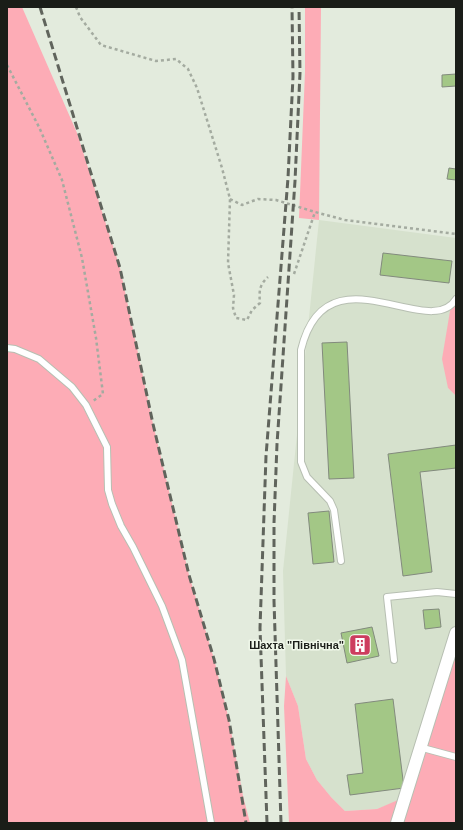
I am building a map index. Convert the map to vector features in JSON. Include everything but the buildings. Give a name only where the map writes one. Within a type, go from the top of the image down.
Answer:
[{"type":"street","points":[[397,823],[419,747],[456,633]]},
{"type":"lane","points":[[341,561],[334,510],[330,501],[307,477],[301,462],[301,350],[304,337],[310,324],[316,316],[324,308],[335,302],[367,299],[432,312],[445,309],[452,305],[456,299]]},
{"type":"lane","points":[[7,348],[15,349],[39,359],[72,388],[86,405],[107,447],[108,490],[112,504],[121,526],[162,606],[182,660],[211,823]]},
{"type":"lane","points":[[394,660],[388,597],[437,592],[456,594]]},
{"type":"lane","points":[[419,747],[456,757]]},
{"type":"path","points":[[76,7],[80,17],[101,45],[156,61],[176,59],[188,69],[198,88],[230,199],[228,263],[234,295],[233,308],[236,318],[248,320],[252,310],[260,303],[259,289],[263,281],[268,277]]},
{"type":"path","points":[[7,66],[39,127],[62,180],[82,258],[96,338],[103,394],[86,405]]},
{"type":"path","points":[[230,199],[242,205],[258,199],[276,200],[345,220],[456,234]]},
{"type":"path","points":[[294,274],[315,212]]},
{"type":"shaded area","points":[[7,7],[22,7],[77,133],[120,268],[153,424],[189,575],[214,659],[229,720],[243,796],[250,823],[7,823]]},
{"type":"shaded area","points":[[305,7],[321,7],[319,220],[299,218],[305,72]]},
{"type":"shaded area","points":[[319,220],[456,238],[456,299],[448,388],[456,396],[456,633],[398,801],[377,809],[345,811],[317,780],[306,759],[298,706],[286,676],[283,571]]},
{"type":"shaded area","points":[[456,299],[456,396],[448,388],[442,359],[451,305]]},
{"type":"shaded area","points":[[456,633],[456,823],[289,823],[284,706],[286,676],[298,706],[306,759],[317,780],[345,811],[377,809],[398,800]]},
{"type":"railway","points":[[40,7],[120,268],[153,424],[189,575],[214,659],[229,720],[246,823]]},
{"type":"railway","points":[[267,823],[260,628],[266,456],[288,178],[293,77],[292,7]]},
{"type":"railway","points":[[281,823],[274,601],[274,523],[277,444],[295,181],[300,73],[299,7]]},
{"type":"place","name":"Шахта \"Північна\"","points":[[360,645]]}]
